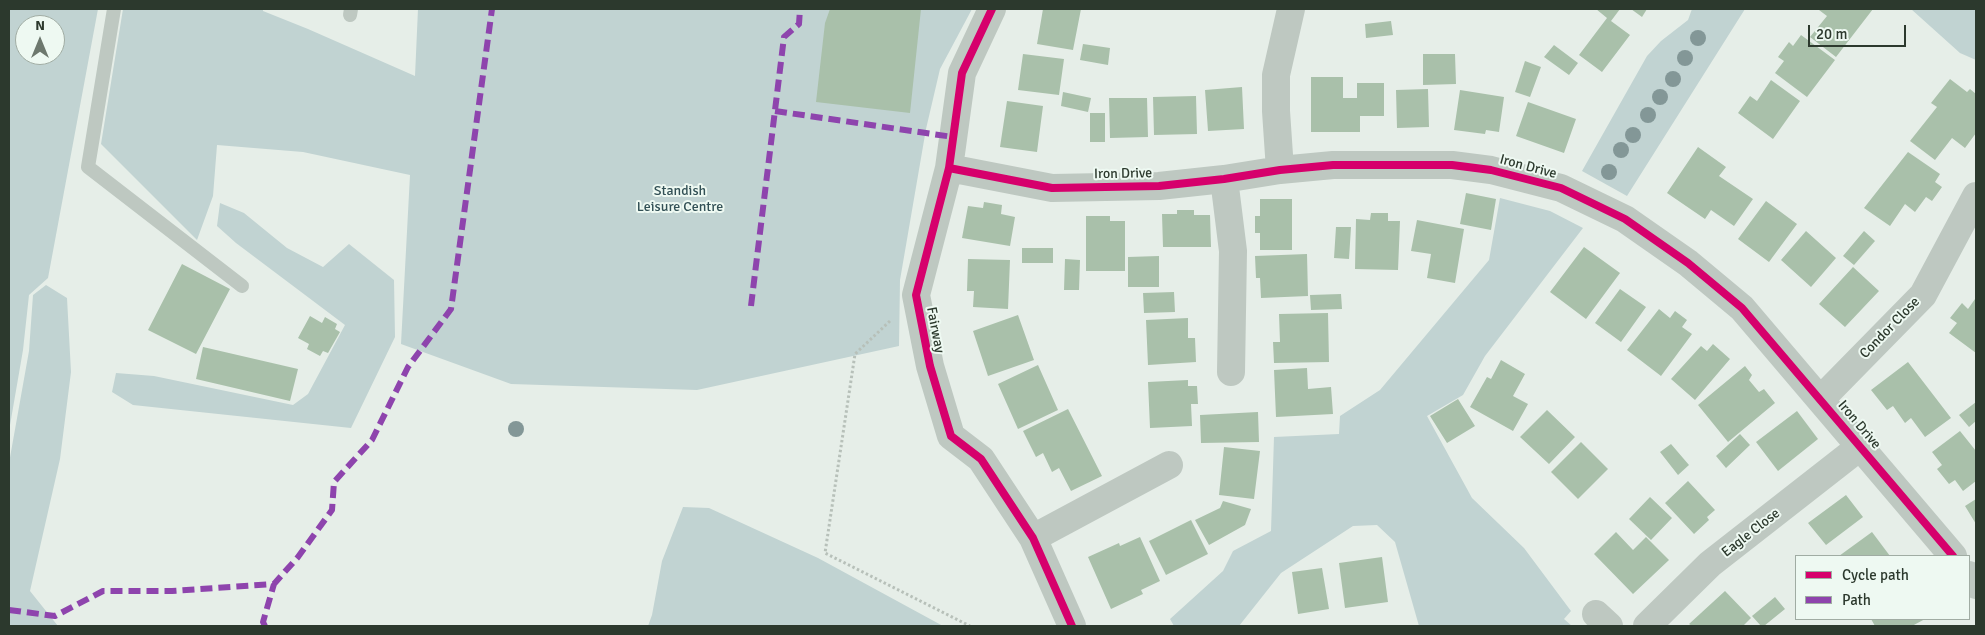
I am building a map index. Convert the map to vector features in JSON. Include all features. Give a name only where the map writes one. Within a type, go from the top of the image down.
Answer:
[{"type":"street","name":"Fairway","points":[[992,9],[962,73],[949,168],[916,295],[930,366],[951,436],[981,459],[1033,538],[1072,626]]},
{"type":"street","points":[[1280,170],[1276,76],[1291,9]]},
{"type":"street","name":"Iron Drive","points":[[949,168],[1052,188],[1158,186],[1333,165],[1452,165],[1491,170],[1561,188],[1625,219],[1688,263],[1742,308],[1952,555]]},
{"type":"street","points":[[1224,179],[1233,251],[1231,372]]},
{"type":"street","name":"Condor Close","points":[[1821,399],[1923,295],[1976,196]]},
{"type":"street","name":"Eagle Close","points":[[1648,626],[1710,564],[1861,446]]},
{"type":"street","points":[[1033,538],[1170,465]]},
{"type":"lane","points":[[114,9],[88,167],[242,286]]},
{"type":"path","points":[[916,295],[856,354],[825,554],[970,626]]},
{"type":"green space","points":[[9,9],[98,9],[48,278],[29,295],[23,350],[9,431]]},
{"type":"green space","name":"Standish Leisure Centre","points":[[123,9],[263,9],[263,11],[415,76],[418,9],[972,9],[940,69],[926,129],[900,280],[899,346],[697,390],[511,384],[401,344],[410,175],[303,152],[217,145],[213,196],[197,240],[101,144]]},
{"type":"green space","points":[[1692,9],[1745,9],[1627,196],[1582,171],[1647,56],[1661,41],[1688,20]]},
{"type":"green space","points":[[1911,9],[1976,9],[1976,60],[1960,53]]},
{"type":"green space","points":[[1500,198],[1550,211],[1583,228],[1485,356],[1463,395],[1427,416],[1472,498],[1524,548],[1571,611],[1564,619],[1572,626],[1419,626],[1395,542],[1377,525],[1353,526],[1281,573],[1239,626],[1174,626],[1170,619],[1223,571],[1233,551],[1271,531],[1274,437],[1339,434],[1340,416],[1380,390],[1489,260]]},
{"type":"green space","points":[[220,203],[244,213],[287,248],[323,267],[349,244],[394,280],[395,337],[351,428],[133,405],[112,392],[116,373],[154,376],[293,405],[308,394],[345,325],[236,243],[217,226]]},
{"type":"green space","points":[[46,285],[67,298],[71,372],[60,459],[30,591],[58,626],[9,626],[9,463],[29,351],[33,295]]},
{"type":"green space","points":[[683,507],[709,508],[818,558],[943,626],[648,626],[652,615],[662,561]]},
{"type":"building","points":[[830,9],[921,9],[910,113],[816,102],[825,23]]},
{"type":"building","points":[[1043,9],[1081,9],[1073,50],[1037,44]]},
{"type":"building","points":[[1596,9],[1620,9],[1611,21],[1630,35],[1602,72],[1579,55],[1607,18]]},
{"type":"building","points":[[1631,9],[1647,9],[1642,17]]},
{"type":"building","points":[[1820,9],[1873,9],[1836,57],[1810,37],[1827,16]]},
{"type":"building","points":[[1391,21],[1393,35],[1366,38],[1365,24]]},
{"type":"building","points":[[1801,35],[1835,60],[1807,97],[1775,73],[1784,61],[1778,57],[1789,42],[1793,46]]},
{"type":"building","points":[[1083,44],[1110,48],[1108,65],[1080,60]]},
{"type":"building","points":[[1554,45],[1578,63],[1569,75],[1544,57]]},
{"type":"building","points":[[1023,54],[1064,59],[1059,95],[1018,90]]},
{"type":"building","points":[[1423,54],[1455,54],[1456,84],[1423,85]]},
{"type":"building","points":[[1525,61],[1541,67],[1530,97],[1515,92]]},
{"type":"building","points":[[1311,77],[1343,77],[1343,98],[1357,98],[1357,83],[1384,83],[1384,116],[1360,116],[1360,132],[1311,132]]},
{"type":"building","points":[[1950,79],[1967,92],[1970,89],[1976,94],[1976,133],[1965,148],[1952,138],[1935,160],[1910,141],[1937,107],[1931,103]]},
{"type":"building","points":[[1771,80],[1800,101],[1773,139],[1738,113],[1750,96],[1757,101]]},
{"type":"building","points":[[1242,87],[1244,129],[1208,131],[1205,90]]},
{"type":"building","points":[[1428,89],[1429,127],[1397,128],[1396,90]]},
{"type":"building","points":[[1460,90],[1504,97],[1499,132],[1486,130],[1485,134],[1454,130]]},
{"type":"building","points":[[1063,92],[1091,98],[1088,112],[1061,106]]},
{"type":"building","points":[[1196,96],[1197,134],[1154,135],[1153,97]]},
{"type":"building","points":[[1109,98],[1147,98],[1148,137],[1110,138]]},
{"type":"building","points":[[1007,101],[1043,106],[1037,152],[1000,147]]},
{"type":"building","points":[[1528,102],[1576,119],[1564,153],[1516,136]]},
{"type":"building","points":[[1090,113],[1105,113],[1105,142],[1090,142]]},
{"type":"building","points":[[1698,147],[1726,167],[1719,176],[1753,199],[1734,226],[1711,210],[1705,219],[1667,193]]},
{"type":"building","points":[[1908,152],[1940,174],[1935,182],[1942,187],[1932,201],[1926,197],[1915,212],[1905,204],[1890,226],[1864,208]]},
{"type":"building","points":[[1466,193],[1496,199],[1491,230],[1460,224]]},
{"type":"building","points":[[1260,199],[1292,199],[1292,250],[1260,250],[1260,233],[1255,233],[1255,216],[1260,216]]},
{"type":"building","points":[[1766,201],[1797,224],[1769,262],[1738,239]]},
{"type":"building","points":[[984,202],[1002,205],[1001,214],[1015,217],[1010,246],[962,238],[968,206],[983,208]]},
{"type":"building","points":[[1177,210],[1194,210],[1194,215],[1210,215],[1211,247],[1163,247],[1162,214],[1177,214]]},
{"type":"building","points":[[1371,213],[1388,213],[1388,221],[1400,221],[1398,270],[1355,269],[1356,219],[1370,220]]},
{"type":"building","points":[[1086,216],[1110,216],[1110,221],[1125,221],[1125,271],[1086,271]]},
{"type":"building","points":[[1417,220],[1464,229],[1455,283],[1427,278],[1431,254],[1411,251]]},
{"type":"building","points":[[1336,227],[1351,227],[1349,259],[1334,258]]},
{"type":"building","points":[[1806,231],[1836,258],[1811,287],[1781,260]]},
{"type":"building","points":[[1864,231],[1875,241],[1854,265],[1843,256]]},
{"type":"building","points":[[1584,247],[1620,273],[1586,319],[1550,292]]},
{"type":"building","points":[[1022,248],[1053,248],[1053,263],[1022,263]]},
{"type":"building","points":[[1307,254],[1308,296],[1261,298],[1260,278],[1256,278],[1255,256]]},
{"type":"building","points":[[1159,256],[1159,287],[1128,287],[1128,257]]},
{"type":"building","points":[[968,259],[1010,260],[1008,309],[973,307],[974,291],[967,291]]},
{"type":"building","points":[[1065,259],[1080,260],[1079,290],[1064,290]]},
{"type":"building","points":[[182,264],[230,289],[196,354],[148,330]]},
{"type":"building","points":[[1853,267],[1879,291],[1845,327],[1819,304]]},
{"type":"building","points":[[1620,289],[1646,307],[1621,342],[1595,323]]},
{"type":"building","points":[[1174,292],[1175,312],[1144,313],[1143,293]]},
{"type":"building","points":[[1341,294],[1342,309],[1311,310],[1310,295]]},
{"type":"building","points":[[1975,299],[1976,353],[1949,333],[1957,323],[1950,318],[1962,303],[1968,309]]},
{"type":"building","points":[[1659,309],[1670,318],[1675,311],[1687,320],[1682,327],[1692,334],[1661,376],[1627,350]]},
{"type":"building","points":[[1328,313],[1329,362],[1274,363],[1273,342],[1280,342],[1279,314]]},
{"type":"building","points":[[1018,315],[1034,360],[988,376],[973,331]]},
{"type":"building","points":[[310,316],[322,323],[325,317],[337,324],[335,329],[340,332],[328,353],[323,351],[320,356],[307,349],[309,344],[298,338]]},
{"type":"building","points":[[1188,318],[1188,338],[1195,338],[1196,362],[1148,365],[1146,320]]},
{"type":"building","points":[[1713,344],[1730,359],[1695,400],[1671,379],[1701,346],[1707,351]]},
{"type":"building","points":[[203,347],[298,369],[290,401],[196,379]]},
{"type":"building","points":[[1501,360],[1525,374],[1513,396],[1528,404],[1513,431],[1470,407],[1487,377],[1491,379]]},
{"type":"building","points":[[1908,362],[1951,418],[1925,437],[1911,418],[1905,423],[1893,406],[1887,410],[1871,390]]},
{"type":"building","points":[[1038,365],[1058,410],[1018,429],[998,384]]},
{"type":"building","points":[[1745,366],[1752,375],[1749,380],[1759,392],[1764,389],[1775,403],[1728,442],[1698,405]]},
{"type":"building","points":[[1307,368],[1308,389],[1331,387],[1333,414],[1276,417],[1274,370]]},
{"type":"building","points":[[1188,380],[1188,386],[1197,386],[1198,404],[1191,404],[1192,426],[1150,428],[1148,382]]},
{"type":"building","points":[[1458,399],[1475,426],[1447,443],[1430,416]]},
{"type":"building","points":[[1976,402],[1976,421],[1969,427],[1959,415]]},
{"type":"building","points":[[1068,409],[1102,476],[1071,491],[1059,468],[1052,472],[1043,453],[1036,457],[1023,431]]},
{"type":"building","points":[[1547,410],[1575,437],[1549,464],[1520,437]]},
{"type":"building","points":[[1797,411],[1818,439],[1778,471],[1756,442]]},
{"type":"building","points":[[1258,412],[1259,442],[1201,443],[1200,415]]},
{"type":"building","points":[[1960,431],[1976,451],[1976,481],[1963,491],[1955,480],[1949,484],[1937,469],[1942,465],[1932,452]]},
{"type":"building","points":[[1740,434],[1750,445],[1726,468],[1716,456]]},
{"type":"building","points":[[1581,442],[1608,469],[1578,499],[1551,472]]},
{"type":"building","points":[[1671,444],[1689,465],[1678,475],[1660,452]]},
{"type":"building","points":[[1224,447],[1260,451],[1254,499],[1219,495]]},
{"type":"building","points":[[1688,481],[1715,510],[1707,517],[1709,520],[1694,534],[1665,503]]},
{"type":"building","points":[[1846,495],[1863,517],[1826,545],[1808,523]]},
{"type":"building","points":[[1650,497],[1672,518],[1651,540],[1629,519]]},
{"type":"building","points":[[1976,499],[1976,524],[1965,506]]},
{"type":"building","points":[[1223,501],[1251,509],[1245,525],[1209,545],[1195,520],[1220,508]]},
{"type":"building","points":[[1191,520],[1208,554],[1166,575],[1149,541]]},
{"type":"building","points":[[1616,532],[1633,550],[1646,537],[1669,560],[1633,594],[1594,554]]},
{"type":"building","points":[[1872,532],[1889,555],[1840,555]]},
{"type":"building","points":[[1140,537],[1160,581],[1141,590],[1143,594],[1111,609],[1088,557],[1119,543],[1120,546]]},
{"type":"building","points":[[1382,557],[1388,602],[1345,608],[1339,563]]},
{"type":"building","points":[[1322,568],[1329,609],[1298,614],[1292,572]]},
{"type":"building","points":[[1725,591],[1751,618],[1743,626],[1692,626],[1689,624]]},
{"type":"building","points":[[1775,597],[1785,609],[1764,626],[1761,626],[1752,616]]},
{"type":"building","points":[[1872,620],[1923,620],[1912,626],[1875,626]]},
{"type":"marked path","points":[[9,610],[55,616],[103,591],[172,591],[274,584],[298,557],[332,510],[334,482],[372,440],[408,367],[451,309],[492,9]]},
{"type":"marked path","points":[[751,306],[784,37],[799,24],[800,9]]},
{"type":"marked path","points":[[775,111],[953,137]]},
{"type":"marked path","points":[[265,626],[263,622],[274,584]]},
{"type":"cycle path","points":[[992,9],[962,73],[949,168],[916,295],[930,366],[951,436],[981,459],[1033,538],[1072,626]]},
{"type":"cycle path","points":[[949,168],[1052,188],[1159,186],[1333,165],[1452,165],[1491,170],[1561,188],[1625,219],[1688,263],[1742,308],[1952,555]]}]
